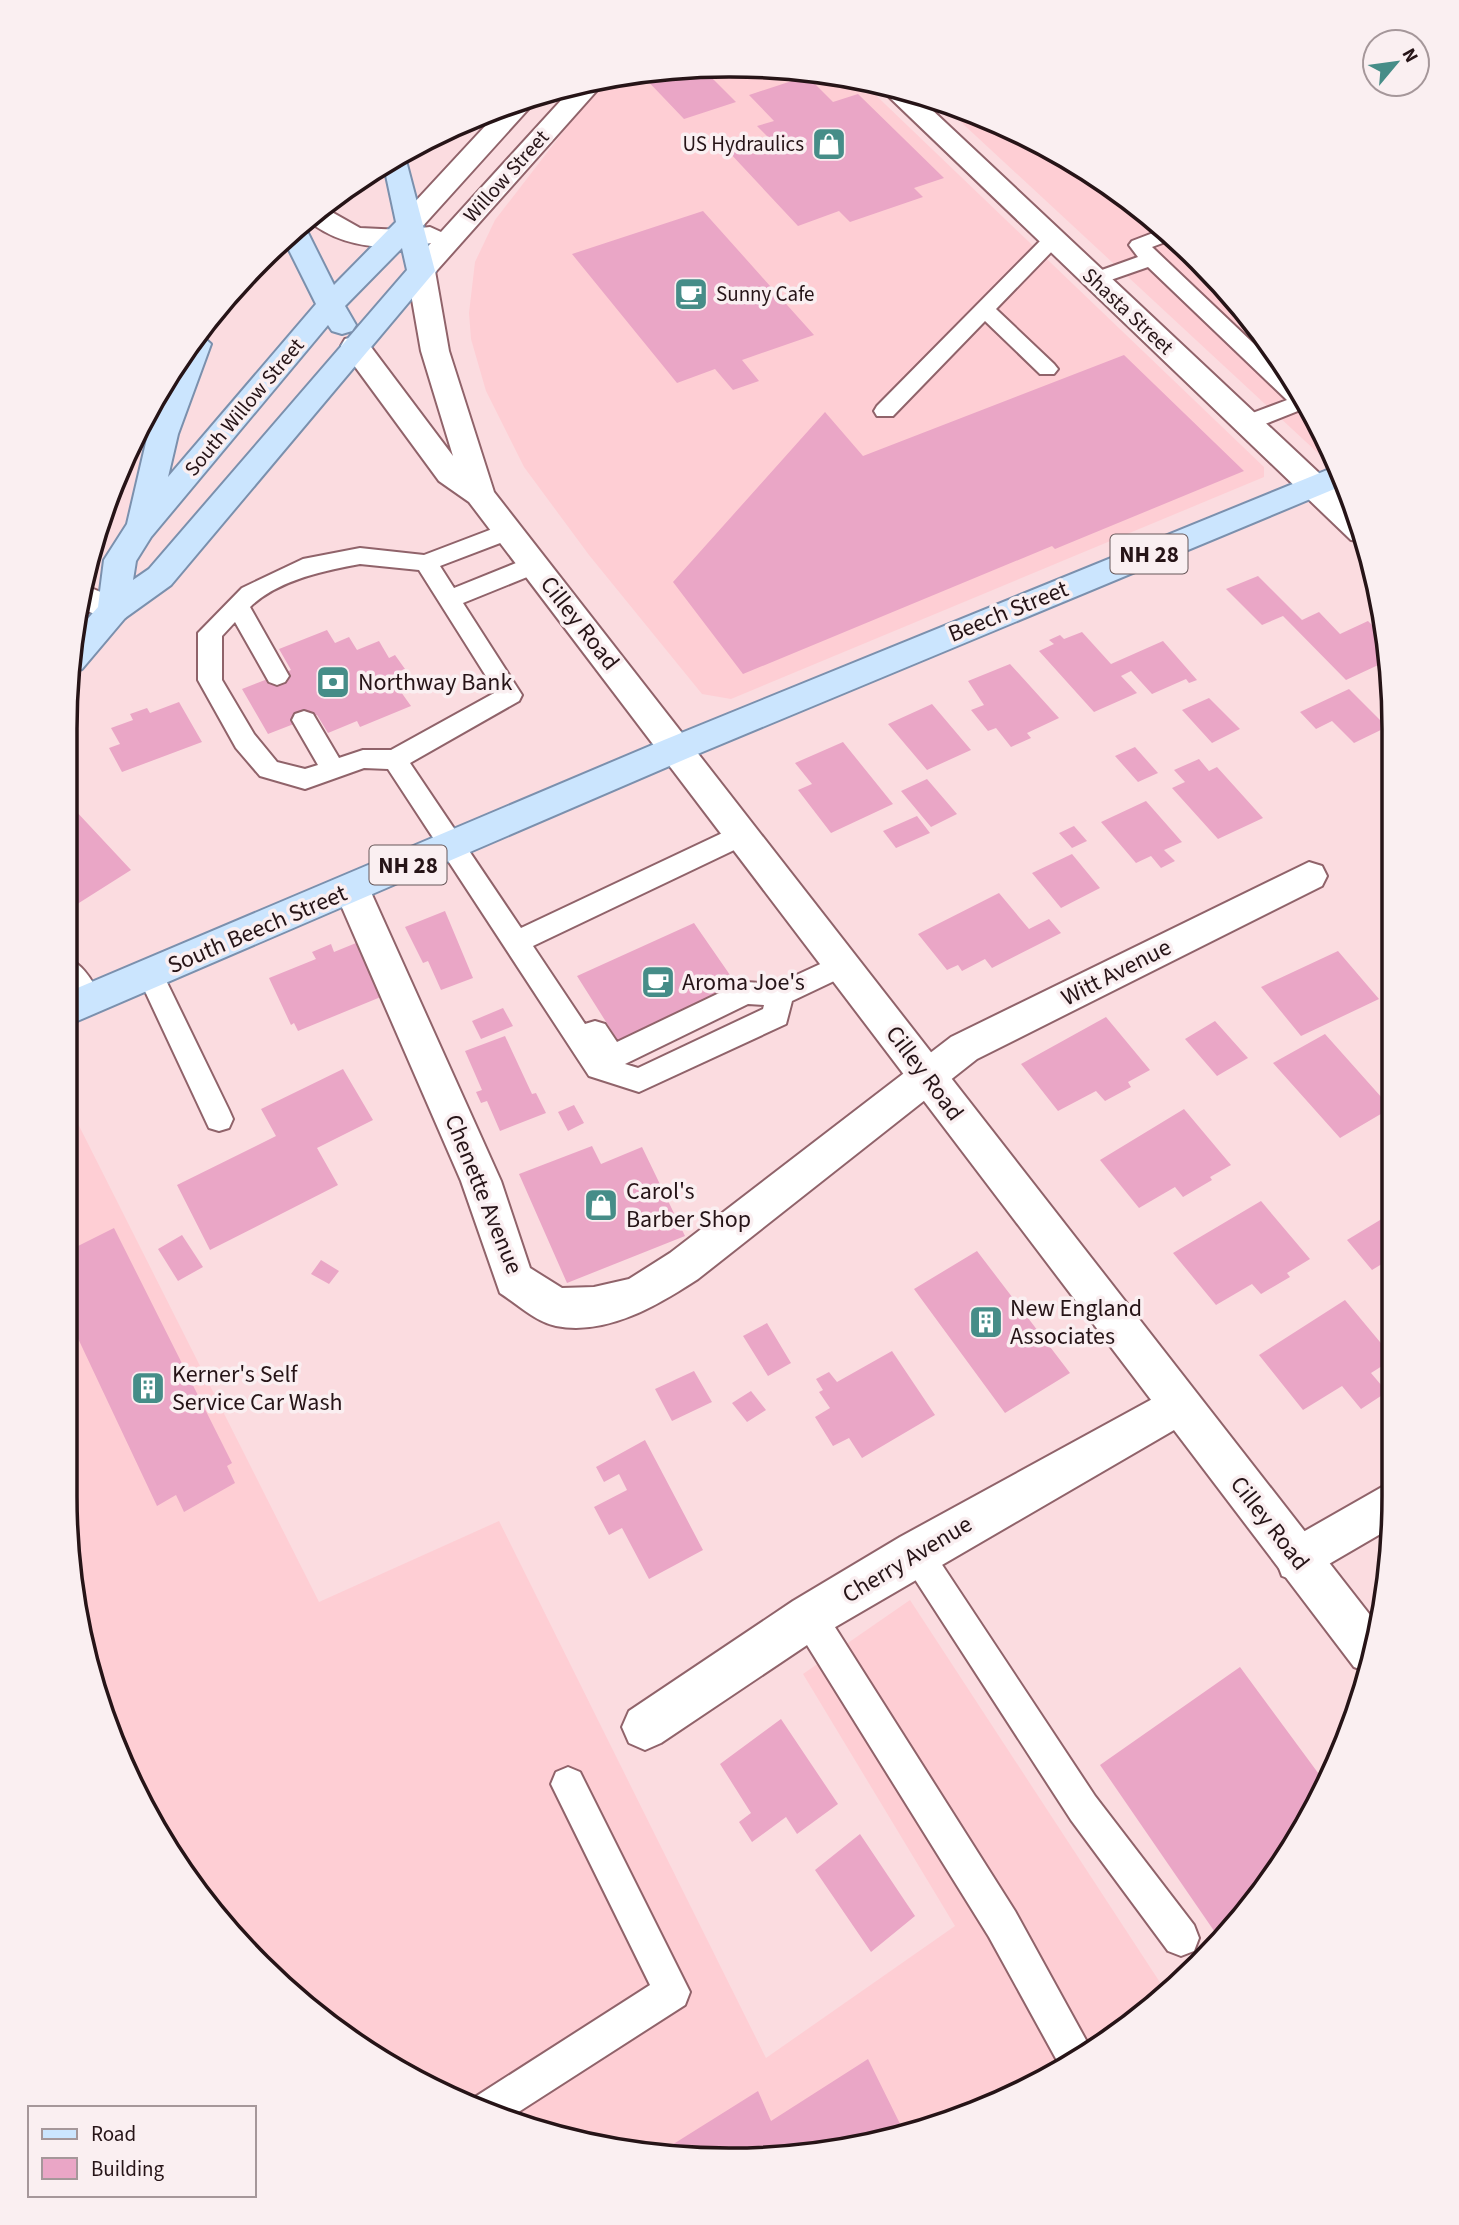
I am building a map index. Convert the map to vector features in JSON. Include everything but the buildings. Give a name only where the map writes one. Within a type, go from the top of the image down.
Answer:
[{"type":"main road","points":[[397,168],[407,234],[421,271]]},
{"type":"main road","name":"South Willow Street","points":[[114,610],[120,559],[140,529],[330,305],[407,234]]},
{"type":"main road","points":[[298,240],[330,305],[355,346]]},
{"type":"main road","name":"South Willow Street","points":[[83,646],[114,610],[160,578],[421,271]]},
{"type":"main road","points":[[140,529],[163,435],[190,363]]},
{"type":"main road","name":"Beech Street","points":[[676,749],[1327,481]]},
{"type":"main road","name":"South Beech Street","points":[[78,1004],[676,749]]},
{"type":"street","name":"Willow Street","points":[[421,271],[579,95]]},
{"type":"street","name":"Shasta Street","points":[[909,103],[1247,423],[1327,481],[1339,498]]},
{"type":"street","name":"Willow Street","points":[[407,234],[509,116]]},
{"type":"street","points":[[323,219],[336,229],[356,236],[459,228]]},
{"type":"street","name":"Cilley Road","points":[[421,271],[435,351],[480,495]]},
{"type":"street","name":"Cilley Road","points":[[355,346],[450,474],[480,495],[508,531],[1364,1644]]},
{"type":"street","points":[[90,600],[114,610]]},
{"type":"street","name":"Witt Avenue","points":[[926,1075],[964,1048],[1309,876]]},
{"type":"street","name":"Chenette Avenue","points":[[352,889],[481,1181],[514,1280],[558,1307],[594,1306],[638,1295],[684,1266],[926,1075]]},
{"type":"street","name":"Cherry Avenue","points":[[645,1727],[809,1618],[916,1553],[1178,1405]]},
{"type":"street","points":[[1298,1560],[1382,1509]]},
{"type":"lane","points":[[1158,238],[1139,245],[1283,384]]},
{"type":"lane","points":[[885,411],[1053,239]]},
{"type":"lane","points":[[1095,279],[1151,259]]},
{"type":"lane","points":[[984,309],[1047,369]]},
{"type":"lane","points":[[1247,423],[1296,404]]},
{"type":"lane","points":[[426,563],[510,695],[395,760],[363,759],[305,779],[269,769],[245,741],[210,680],[210,633],[250,594],[311,565],[360,556],[426,563],[508,531]]},
{"type":"lane","points":[[450,599],[534,565]]},
{"type":"lane","points":[[238,606],[277,676]]},
{"type":"lane","points":[[304,720],[333,769]]},
{"type":"lane","points":[[395,760],[598,1068],[639,1080],[776,1016],[779,995],[842,965]]},
{"type":"lane","points":[[521,950],[552,924],[742,835]]},
{"type":"lane","points":[[150,974],[219,1119]]},
{"type":"lane","points":[[916,1553],[1083,1808],[1181,1938]]},
{"type":"lane","points":[[809,1618],[1002,1924],[1072,2051]]},
{"type":"lane","points":[[497,2104],[671,1992],[568,1784]]},
{"type":"shaded area","points":[[730,77],[815,83],[874,94],[1264,467],[1264,477],[731,699],[702,694],[589,555],[524,467],[486,391],[471,339],[469,313],[475,262],[495,220],[594,92],[687,78]]},
{"type":"shaded area","points":[[958,119],[1018,144],[1056,164],[1127,212],[1160,239],[1220,299],[1247,332],[1295,403],[1319,454]]},
{"type":"shaded area","points":[[77,1122],[319,1602],[499,1521],[766,2058],[955,1926],[803,1674],[910,1600],[1160,1986],[1127,2013],[1056,2061],[979,2098],[898,2126],[815,2142],[772,2147],[687,2147],[602,2135],[561,2126],[480,2098],[403,2061],[332,2013],[299,1986],[239,1926],[212,1893],[164,1822],[144,1784],[112,1705],[90,1623],[78,1538]]},
{"type":"place","name":"US Hydraulics","points":[[829,144]]},
{"type":"place","name":"Sunny Cafe","points":[[691,294]]},
{"type":"place","name":"Northway Bank","points":[[333,682]]},
{"type":"place","name":"Aroma Joe's","points":[[658,982]]},
{"type":"place","name":"Carol's Barber Shop","points":[[601,1205]]},
{"type":"place","name":"New England Associates","points":[[986,1322]]},
{"type":"place","name":"Kerner's Self Service Car Wash","points":[[148,1388]]}]
